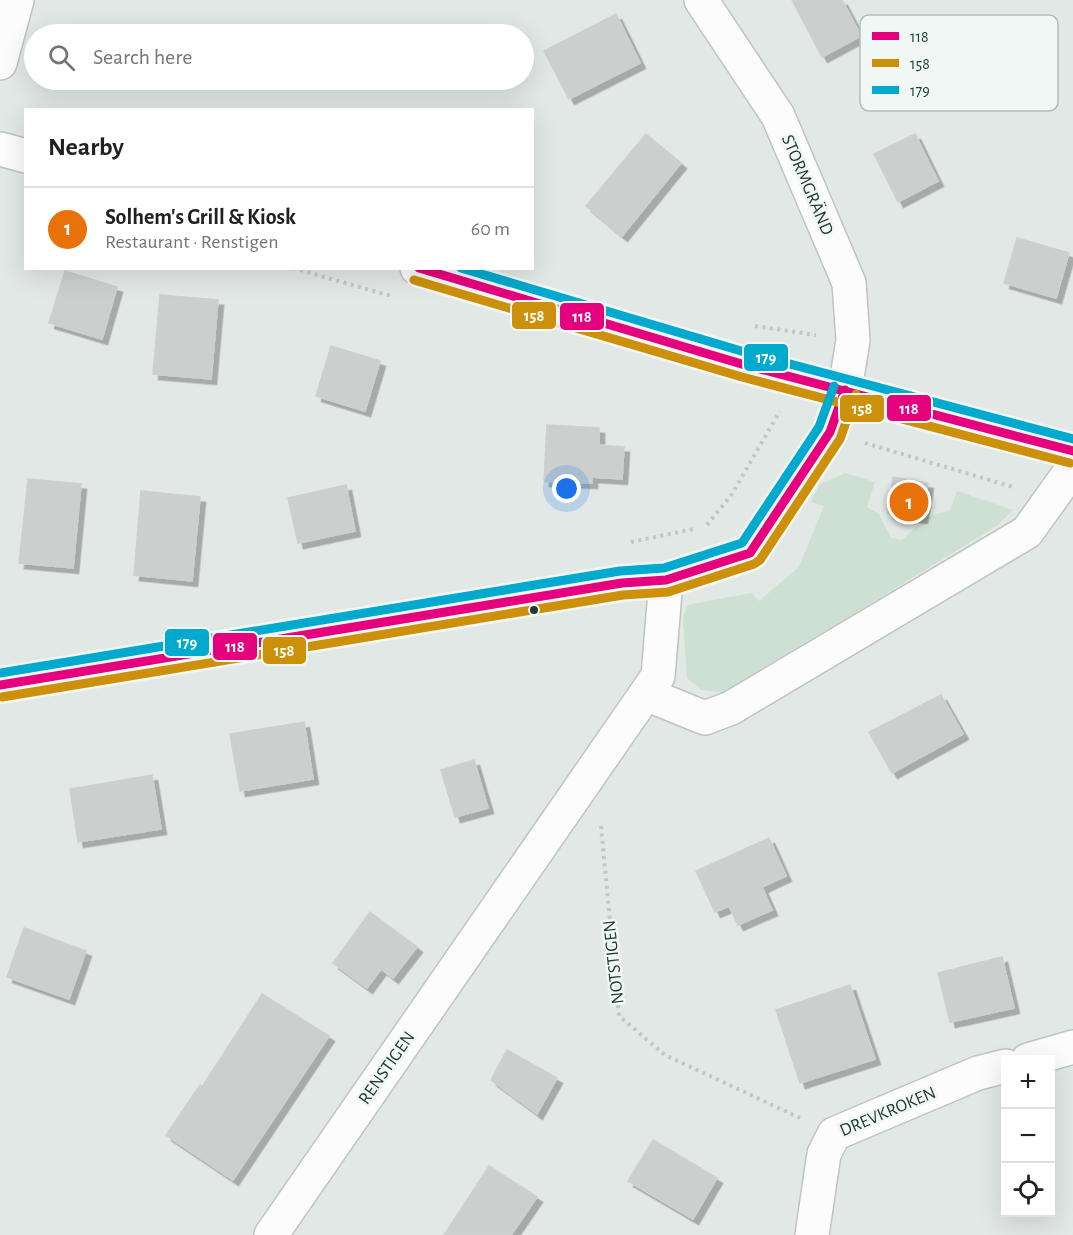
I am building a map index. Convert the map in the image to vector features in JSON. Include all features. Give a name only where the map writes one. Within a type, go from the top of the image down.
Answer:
[{"type":"street","points":[[0,63],[17,0]]},
{"type":"street","name":"STORMGRÄND","points":[[0,685],[622,584],[666,580],[750,553],[830,432],[845,390],[853,340],[849,283],[778,116],[704,1]]},
{"type":"street","points":[[0,148],[24,155]]},
{"type":"street","points":[[424,270],[745,365],[1073,451]]},
{"type":"street","points":[[646,694],[705,718],[731,708],[1027,532],[1073,468]]},
{"type":"street","name":"RENSTIGEN","points":[[271,1235],[658,676],[666,580]]},
{"type":"street","points":[[1043,1055],[1073,1047]]},
{"type":"street","name":"DREVKROKEN","points":[[812,1235],[824,1154],[834,1134],[978,1073],[1001,1067]]},
{"type":"path","points":[[622,544],[708,525],[732,494],[780,410]]},
{"type":"path","name":"NOTSTIGEN","points":[[595,769],[619,1016],[665,1055],[834,1134]]},
{"type":"green space","points":[[845,473],[875,482],[867,507],[879,514],[891,538],[902,540],[925,518],[950,510],[957,491],[1013,510],[998,525],[726,693],[702,690],[687,678],[683,620],[687,605],[751,593],[759,601],[799,567],[824,506],[811,502],[819,485]]},
{"type":"building","points":[[792,0],[842,0],[860,34],[860,37],[822,57]]},
{"type":"building","points":[[616,14],[640,63],[569,99],[544,51]]},
{"type":"building","points":[[646,134],[681,163],[622,236],[586,206]]},
{"type":"building","points":[[915,134],[938,181],[898,202],[874,154]]},
{"type":"building","points":[[1017,238],[1069,253],[1056,298],[1004,283]]},
{"type":"building","points":[[65,271],[117,287],[102,339],[49,323]]},
{"type":"building","points":[[160,295],[218,300],[211,379],[153,374]]},
{"type":"building","points":[[331,346],[380,361],[365,411],[316,396]]},
{"type":"building","points":[[547,425],[599,428],[599,445],[624,447],[622,479],[592,477],[592,483],[544,481]]},
{"type":"building","points":[[893,477],[928,483],[922,518],[888,513]]},
{"type":"building","points":[[28,479],[81,484],[73,568],[19,563]]},
{"type":"building","points":[[346,485],[355,531],[298,543],[288,498]]},
{"type":"building","points":[[141,491],[200,497],[192,581],[134,575]]},
{"type":"building","points":[[941,695],[963,734],[892,773],[869,732]]},
{"type":"building","points":[[304,722],[313,779],[240,791],[230,734]]},
{"type":"building","points":[[474,760],[488,808],[455,817],[441,770]]},
{"type":"building","points":[[152,775],[161,829],[78,842],[70,789]]},
{"type":"building","points":[[769,838],[786,876],[762,887],[772,910],[738,925],[729,906],[715,912],[696,871]]},
{"type":"building","points":[[370,912],[417,947],[393,978],[381,969],[367,988],[333,963]]},
{"type":"building","points":[[24,928],[86,951],[69,999],[7,977]]},
{"type":"building","points":[[1002,957],[1014,1008],[950,1022],[938,973]]},
{"type":"building","points":[[850,985],[875,1059],[800,1083],[776,1010]]},
{"type":"building","points":[[262,994],[329,1036],[233,1180],[166,1135],[200,1085],[202,1087]]},
{"type":"building","points":[[507,1050],[557,1078],[537,1114],[491,1080]]},
{"type":"building","points":[[653,1140],[717,1178],[693,1219],[628,1181]]},
{"type":"building","points":[[489,1166],[537,1197],[511,1235],[444,1235]]},
{"type":"transit line","name":"118","points":[[426,270],[745,365],[1073,451]]},
{"type":"transit line","name":"179","points":[[468,270],[748,353],[1073,439]]},
{"type":"transit line","name":"158","points":[[414,280],[742,377],[1070,463]]},
{"type":"transit line","name":"179","points":[[0,673],[620,571],[664,568],[742,543],[819,427],[834,386]]},
{"type":"transit line","name":"118","points":[[0,685],[622,583],[666,580],[750,553],[830,432],[845,390]]},
{"type":"transit line","name":"158","points":[[2,697],[623,595],[668,592],[754,564],[760,560],[840,439],[856,394]]},
{"type":"place","name":"Solhem's Grill & Kiosk","points":[[909,502]]}]
